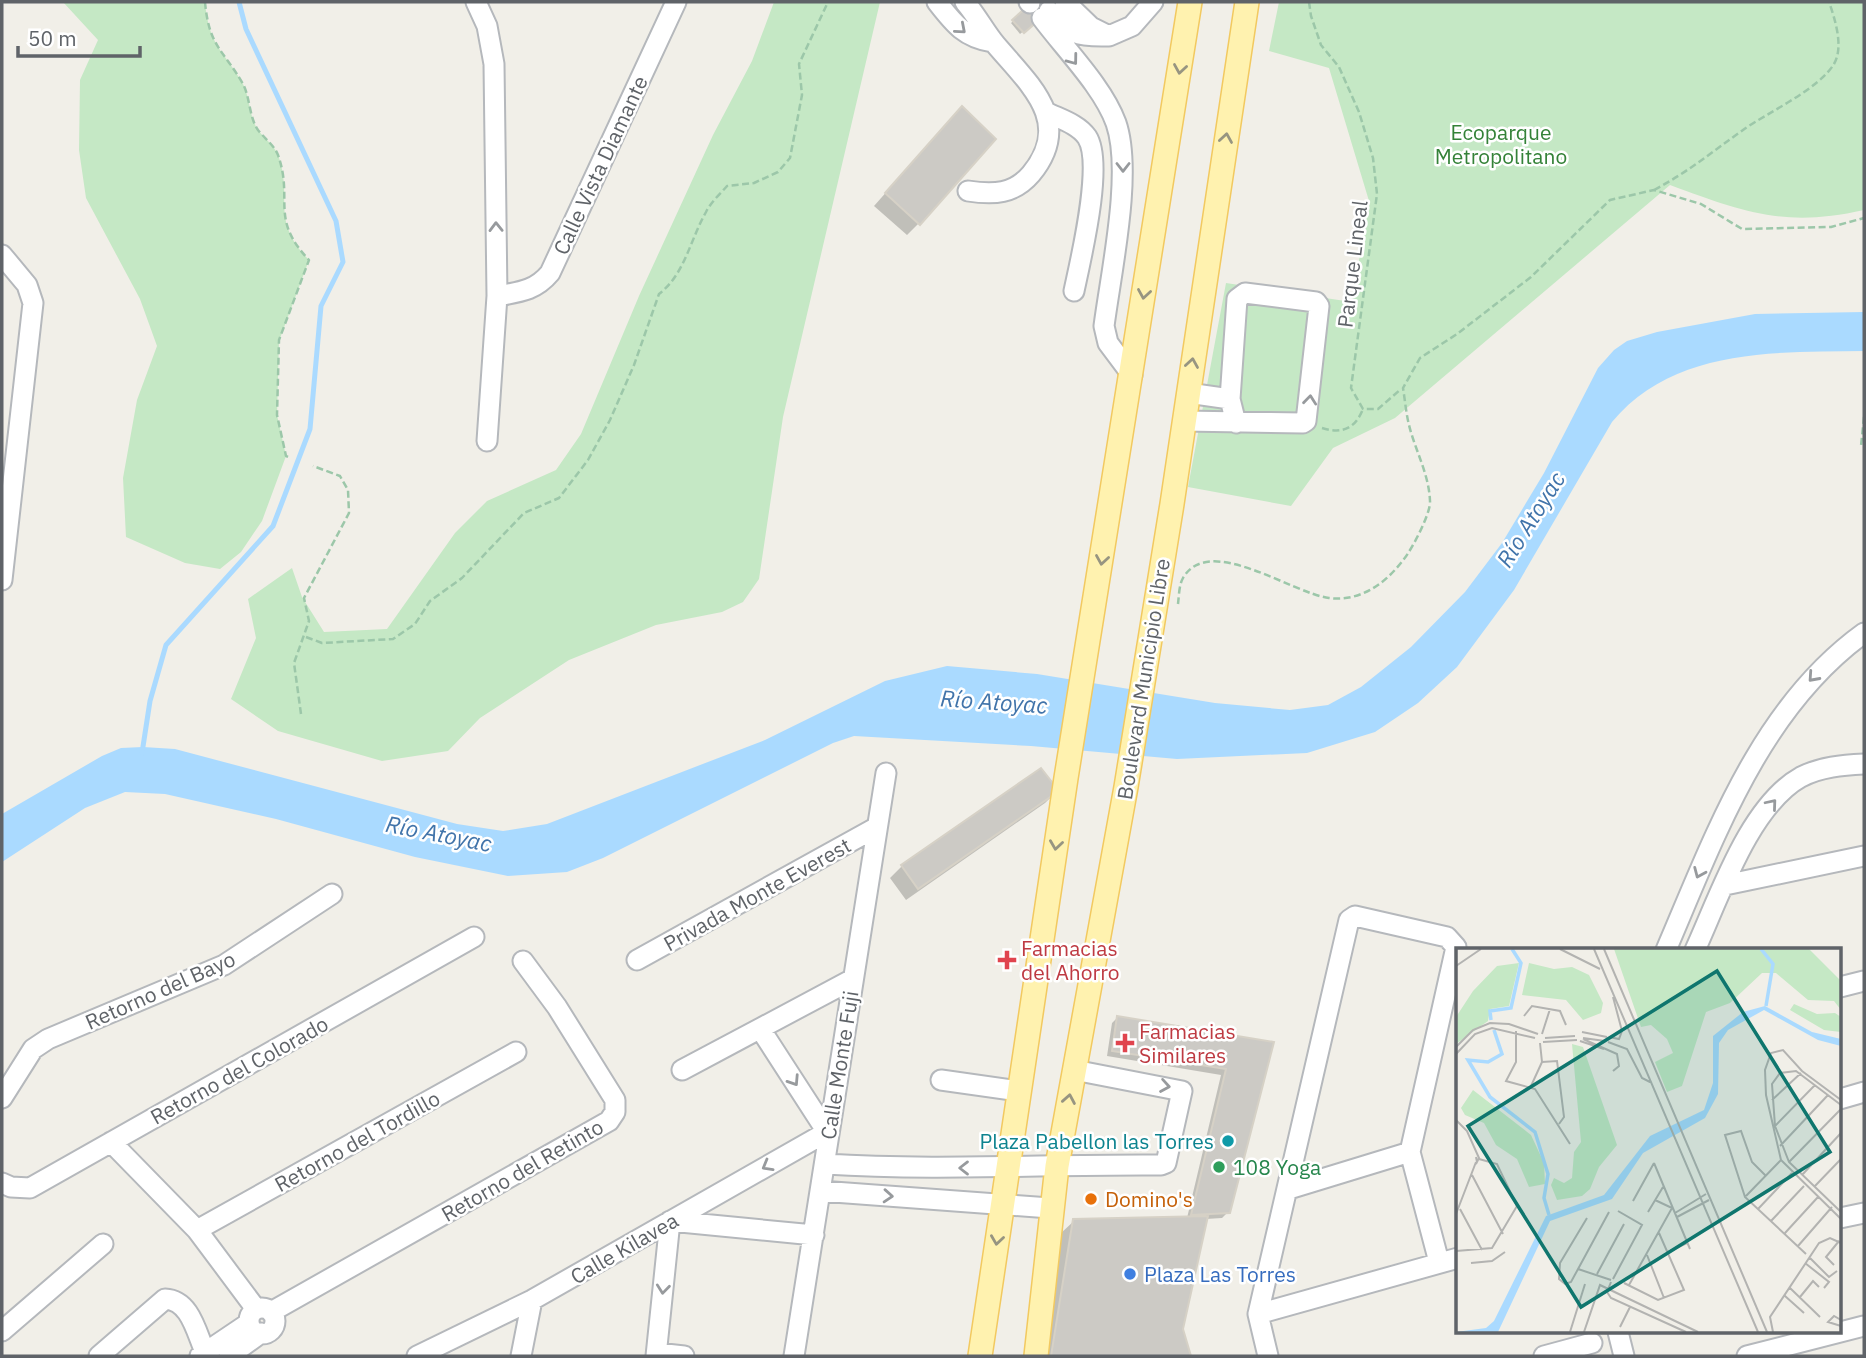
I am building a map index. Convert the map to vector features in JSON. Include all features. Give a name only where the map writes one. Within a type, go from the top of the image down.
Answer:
[{"type":"main road","points":[[980,1356],[1066,778],[1190,2]]},
{"type":"main road","name":"Boulevard Municipio Libre","points":[[1036,1356],[1050,1208],[1126,787],[1172,504],[1247,2]]},
{"type":"street","points":[[476,2],[487,26],[494,64],[497,296],[487,441]]},
{"type":"street","name":"Calle Vista Diamante","points":[[497,296],[529,290],[541,284],[551,273],[676,2]]},
{"type":"street","points":[[937,2],[958,28],[974,39],[993,42]]},
{"type":"street","points":[[965,2],[993,42],[1040,95],[1050,131],[1045,153],[1022,185],[998,193],[968,191]]},
{"type":"street","points":[[1043,7],[1109,36],[1132,26],[1153,2]]},
{"type":"street","points":[[1043,7],[1105,102],[1119,136],[1124,169],[1104,326],[1108,343],[1132,375]]},
{"type":"street","points":[[1046,112],[1078,127],[1087,137],[1094,154],[1087,228],[1074,291]]},
{"type":"street","points":[[2,255],[27,285],[33,303],[2,580]]},
{"type":"street","points":[[1184,421],[1236,423],[1306,421],[1319,306],[1316,302],[1240,295],[1230,399],[1236,423]]},
{"type":"street","points":[[1188,393],[1230,399]]},
{"type":"street","points":[[1667,948],[1713,840],[1757,755],[1793,699],[1827,662],[1864,633]]},
{"type":"street","points":[[1696,948],[1762,815],[1781,793],[1802,777],[1836,766],[1864,764]]},
{"type":"street","name":"Calle Monte Fuji","points":[[794,1356],[825,1164],[827,1132],[886,773]]},
{"type":"street","name":"Privada Monte Everest","points":[[637,960],[877,827]]},
{"type":"street","points":[[1725,885],[1864,856]]},
{"type":"street","name":"Retorno del Bayo","points":[[2,1098],[33,1049],[48,1039],[225,965],[332,894]]},
{"type":"street","points":[[1258,1314],[1449,1260],[1410,1152],[1456,947],[1447,937],[1355,916],[1349,920],[1258,1314],[1268,1356]]},
{"type":"street","name":"Retorno del Colorado","points":[[2,1183],[11,1187],[30,1188],[474,937]]},
{"type":"street","name":"Retorno del Retinto","points":[[259,1320],[609,1121],[615,1112],[615,1100],[557,1007],[523,961]]},
{"type":"street","points":[[682,1070],[853,979]]},
{"type":"street","points":[[1842,986],[1864,981]]},
{"type":"street","points":[[761,1030],[827,1132]]},
{"type":"street","name":"Retorno del Tordillo","points":[[197,1230],[516,1052]]},
{"type":"street","points":[[825,1164],[886,1168],[1164,1165],[1183,1095],[1178,1088],[1074,1070]]},
{"type":"street","points":[[941,1080],[1019,1091]]},
{"type":"street","points":[[1842,1098],[1864,1092]]},
{"type":"street","name":"Calle Kilavea","points":[[417,1356],[532,1300],[827,1132]]},
{"type":"street","points":[[111,1142],[197,1230],[259,1320]]},
{"type":"street","points":[[1289,1189],[1410,1152]]},
{"type":"street","points":[[820,1191],[1050,1208]]},
{"type":"street","points":[[1842,1218],[1864,1213]]},
{"type":"street","points":[[684,1356],[656,1355],[670,1221],[814,1235]]},
{"type":"street","points":[[2,1331],[103,1244]]},
{"type":"street","points":[[99,1356],[158,1304],[172,1299],[186,1309],[204,1354],[259,1320]]},
{"type":"street","points":[[521,1356],[532,1300]]},
{"type":"street","points":[[229,1356],[259,1320]]},
{"type":"street","points":[[1842,1332],[1864,1326]]},
{"type":"street","points":[[1618,1334],[1624,1356]]},
{"type":"street","points":[[1747,1356],[1833,1334]]},
{"type":"street","points":[[1544,1356],[1592,1344]]},
{"type":"path","points":[[205,2],[210,33],[221,56],[243,84],[257,129],[276,151],[283,170],[284,225],[296,247],[309,260],[279,341],[277,415],[286,456],[291,458]]},
{"type":"path","points":[[306,637],[322,643],[393,639],[415,624],[430,601],[462,578],[524,513],[559,498],[588,460],[610,420],[634,365],[659,294],[668,287],[687,257],[707,209],[727,186],[754,183],[778,172],[790,158],[802,95],[799,64],[828,2]]},
{"type":"path","name":"Parque Lineal","points":[[1309,2],[1321,45],[1339,67],[1355,101],[1373,158],[1377,194],[1351,388],[1363,409]]},
{"type":"path","points":[[1306,421],[1334,431],[1349,429],[1358,421],[1363,409],[1378,409],[1402,388],[1420,358],[1457,334],[1531,277],[1610,200],[1654,190],[1694,169],[1743,130],[1812,85],[1834,64],[1839,42],[1829,2]]},
{"type":"path","points":[[1654,190],[1701,204],[1742,229],[1830,227],[1864,218]]},
{"type":"path","points":[[1178,604],[1182,579],[1193,566],[1214,559],[1237,563],[1266,578],[1329,598],[1378,588],[1393,574],[1410,552],[1431,504],[1422,463],[1409,425],[1402,388]]},
{"type":"path","points":[[1864,417],[1861,446],[1864,447]]},
{"type":"path","points":[[301,714],[294,663],[306,637],[309,621],[304,598],[349,513],[348,490],[340,476],[313,466]]},
{"type":"green space","points":[[63,2],[205,2],[210,29],[218,47],[243,84],[255,125],[278,155],[284,184],[286,220],[297,245],[309,260],[279,341],[277,415],[286,456],[262,521],[241,552],[220,569],[185,563],[126,537],[123,478],[137,400],[157,346],[140,299],[86,198],[79,150],[80,80],[98,40]]},
{"type":"green space","points":[[774,2],[880,2],[783,417],[759,579],[743,602],[722,612],[656,625],[569,660],[480,718],[448,751],[382,761],[278,731],[231,699],[256,638],[248,599],[292,568],[302,597],[324,632],[387,629],[455,533],[487,501],[556,470],[581,434],[639,296],[713,135],[752,61]]},
{"type":"green space","name":"Ecoparque Metropolitano","points":[[1279,2],[1864,2],[1864,210],[1836,215],[1787,217],[1743,210],[1670,185],[1395,418],[1333,448],[1291,506],[1188,487],[1226,283],[1352,302],[1369,201],[1329,68],[1269,51]]},
{"type":"water","name":"Río Atoyac","points":[[1864,312],[1864,351],[1761,354],[1728,359],[1695,367],[1665,380],[1637,398],[1612,422],[1514,590],[1457,667],[1418,703],[1375,732],[1307,753],[1177,759],[1031,746],[854,736],[833,743],[603,858],[567,872],[508,876],[415,857],[276,819],[165,794],[125,792],[85,808],[2,862],[2,814],[102,756],[121,748],[175,749],[457,824],[503,831],[547,824],[765,740],[885,681],[947,666],[1037,674],[1215,703],[1290,710],[1328,705],[1361,687],[1411,647],[1465,592],[1502,543],[1544,473],[1598,368],[1614,350],[1627,341],[1657,332],[1755,314]]},
{"type":"building","points":[[1032,2],[1060,2],[1024,33],[1012,20]]},
{"type":"building","points":[[962,106],[996,139],[920,225],[885,193]]},
{"type":"building","points":[[1041,768],[1059,791],[918,889],[901,865]]},
{"type":"building","name":"Plaza Pabellon las Torres","points":[[1117,1016],[1274,1042],[1230,1213],[1191,1215],[1226,1069],[1112,1051]]},
{"type":"building","name":"Plaza Las Torres","points":[[1208,1216],[1183,1329],[1191,1356],[1051,1356],[1073,1219]]},
{"type":"waterway","points":[[142,753],[150,701],[166,645],[273,526],[310,429],[321,306],[343,262],[336,221],[246,29],[239,2]]},
{"type":"place","name":"Farmacias del Ahorro","points":[[1007,960]]},
{"type":"place","name":"Farmacias Similares","points":[[1125,1043]]},
{"type":"place","name":"Plaza Pabellon las Torres","points":[[1228,1141]]},
{"type":"place","name":"108 Yoga","points":[[1219,1167]]},
{"type":"place","name":"Domino's","points":[[1091,1199]]},
{"type":"place","name":"Plaza Las Torres","points":[[1130,1274]]}]
